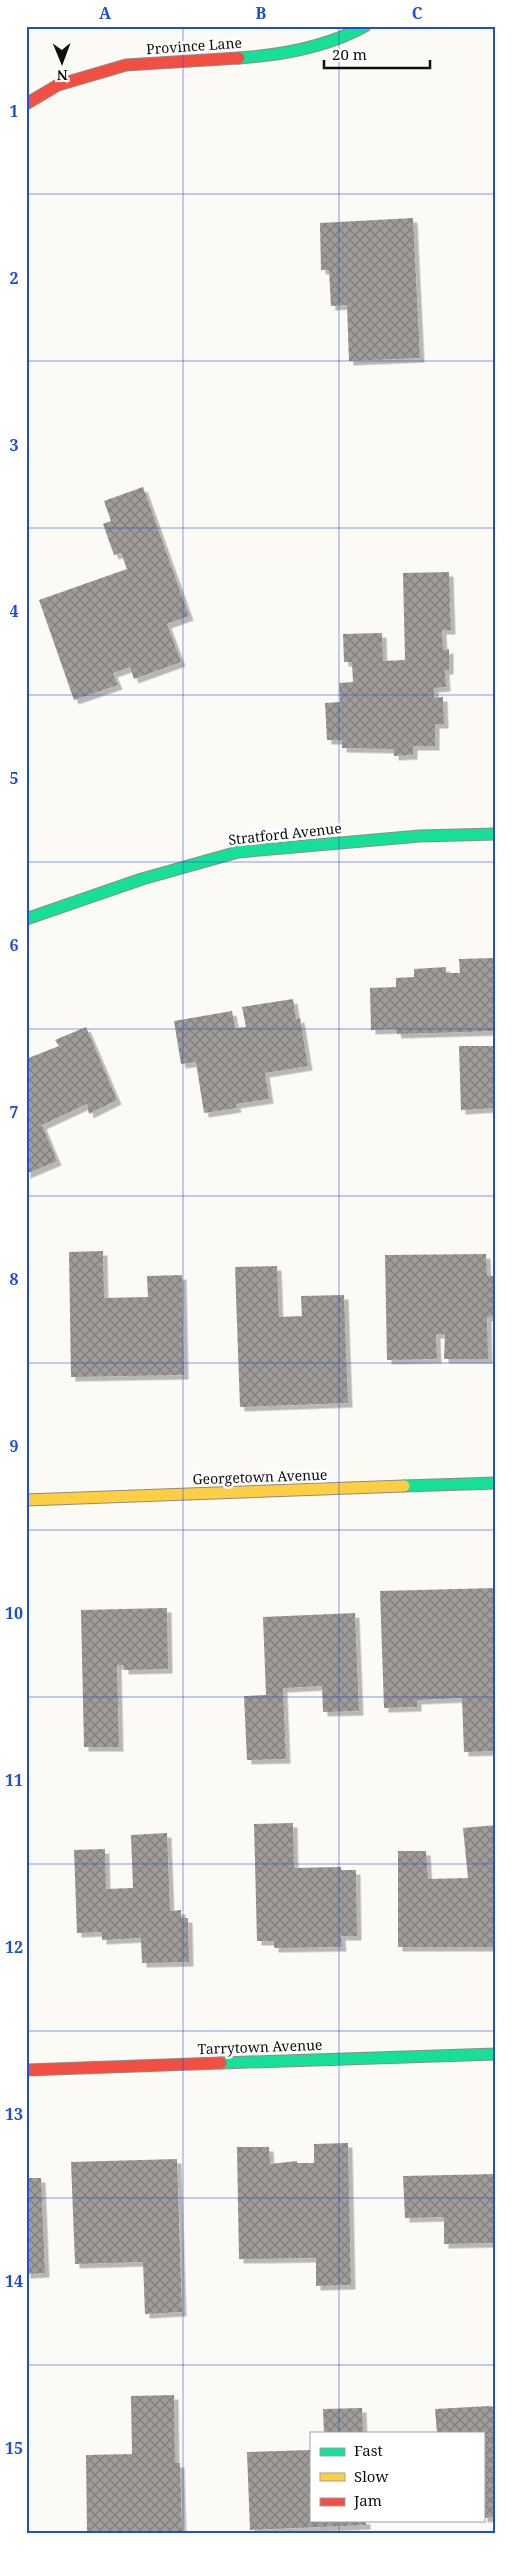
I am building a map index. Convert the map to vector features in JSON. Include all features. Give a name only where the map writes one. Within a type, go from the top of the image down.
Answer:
[{"type":"street","name":"Province Lane","points":[[26,104],[58,85],[126,65],[267,56],[340,40],[365,26]]},
{"type":"street","name":"Stratford Avenue","points":[[26,919],[142,879],[238,852],[420,836],[496,834]]},
{"type":"street","name":"Georgetown Avenue","points":[[26,1500],[496,1484]]},
{"type":"street","name":"Tarrytown Avenue","points":[[26,2070],[496,2054]]},
{"type":"building","points":[[413,218],[420,358],[349,361],[347,305],[331,306],[329,270],[321,270],[320,223]]},
{"type":"building","points":[[143,487],[189,616],[167,624],[181,662],[134,679],[130,667],[113,673],[118,685],[74,700],[39,600],[127,569],[121,553],[114,555],[103,524],[111,521],[104,501]]},
{"type":"building","points":[[449,572],[451,630],[442,630],[443,650],[449,649],[449,670],[445,670],[446,687],[434,688],[434,698],[443,697],[444,724],[435,724],[435,746],[413,746],[413,755],[394,756],[394,749],[342,748],[342,740],[327,740],[325,703],[340,702],[339,683],[353,682],[352,662],[344,662],[343,634],[382,633],[383,661],[405,660],[403,573]]},
{"type":"building","points":[[495,958],[496,1031],[397,1034],[396,1029],[371,1030],[370,988],[396,987],[396,978],[414,977],[414,969],[446,967],[446,973],[460,973],[459,959]]},
{"type":"building","points":[[293,999],[296,1019],[300,1018],[308,1066],[265,1073],[269,1099],[236,1104],[237,1108],[204,1113],[196,1062],[181,1064],[174,1021],[232,1011],[235,1028],[246,1027],[242,1007]]},
{"type":"building","points":[[86,1027],[117,1100],[89,1114],[87,1104],[42,1125],[57,1161],[26,1174],[26,1059],[59,1046],[55,1040]]},
{"type":"building","points":[[459,1046],[496,1046],[496,1108],[461,1110]]},
{"type":"building","points":[[103,1251],[104,1298],[148,1297],[147,1276],[182,1275],[184,1375],[71,1377],[69,1252]]},
{"type":"building","points":[[486,1254],[487,1276],[496,1276],[496,1316],[487,1317],[488,1359],[444,1359],[445,1334],[436,1334],[437,1359],[387,1360],[385,1255]]},
{"type":"building","points":[[277,1266],[279,1317],[302,1316],[301,1296],[344,1295],[348,1403],[240,1407],[235,1267]]},
{"type":"building","points":[[496,1588],[496,1751],[464,1752],[462,1698],[417,1700],[417,1707],[384,1708],[380,1591]]},
{"type":"building","points":[[167,1608],[168,1669],[124,1670],[124,1665],[117,1665],[119,1747],[84,1747],[81,1610]]},
{"type":"building","points":[[355,1613],[359,1711],[323,1712],[322,1686],[283,1688],[286,1759],[247,1760],[244,1696],[266,1695],[263,1617]]},
{"type":"building","points":[[293,1823],[294,1868],[341,1867],[341,1870],[356,1870],[357,1936],[341,1936],[342,1947],[274,1948],[274,1941],[257,1941],[254,1824]]},
{"type":"building","points":[[496,1825],[496,1947],[398,1947],[398,1851],[426,1851],[428,1879],[468,1878],[463,1828]]},
{"type":"building","points":[[167,1833],[170,1911],[181,1910],[181,1918],[188,1918],[189,1962],[142,1963],[141,1938],[102,1940],[102,1932],[77,1933],[74,1850],[105,1849],[106,1889],[133,1888],[131,1835]]},
{"type":"building","points":[[348,2143],[351,2285],[316,2286],[316,2258],[239,2259],[237,2147],[269,2147],[270,2164],[297,2161],[297,2163],[314,2163],[314,2144]]},
{"type":"building","points":[[177,2159],[182,2312],[145,2314],[143,2262],[75,2264],[71,2162]]},
{"type":"building","points":[[496,2174],[496,2243],[444,2244],[444,2217],[405,2218],[403,2176]]},
{"type":"building","points":[[26,2178],[41,2178],[45,2273],[26,2274]]},
{"type":"building","points":[[174,2395],[175,2463],[180,2463],[182,2533],[87,2533],[86,2455],[132,2454],[131,2396]]},
{"type":"building","points":[[490,2406],[496,2408],[496,2517],[484,2518],[484,2432],[437,2432],[435,2409]]},
{"type":"building","points":[[362,2408],[363,2432],[324,2432],[323,2409]]},
{"type":"building","points":[[310,2450],[310,2522],[366,2522],[366,2525],[250,2530],[247,2452]]},
{"type":"traffic: fast","points":[[239,58],[272,55],[320,45],[365,26]]},
{"type":"traffic: fast","points":[[26,919],[142,879],[238,852],[420,836],[496,834]]},
{"type":"traffic: fast","points":[[404,1486],[496,1483]]},
{"type":"traffic: fast","points":[[221,2063],[496,2054]]},
{"type":"traffic: slow","points":[[26,1500],[404,1486]]},
{"type":"traffic: jam","points":[[26,104],[58,85],[126,65],[239,58]]},
{"type":"traffic: jam","points":[[26,2070],[221,2063]]}]
